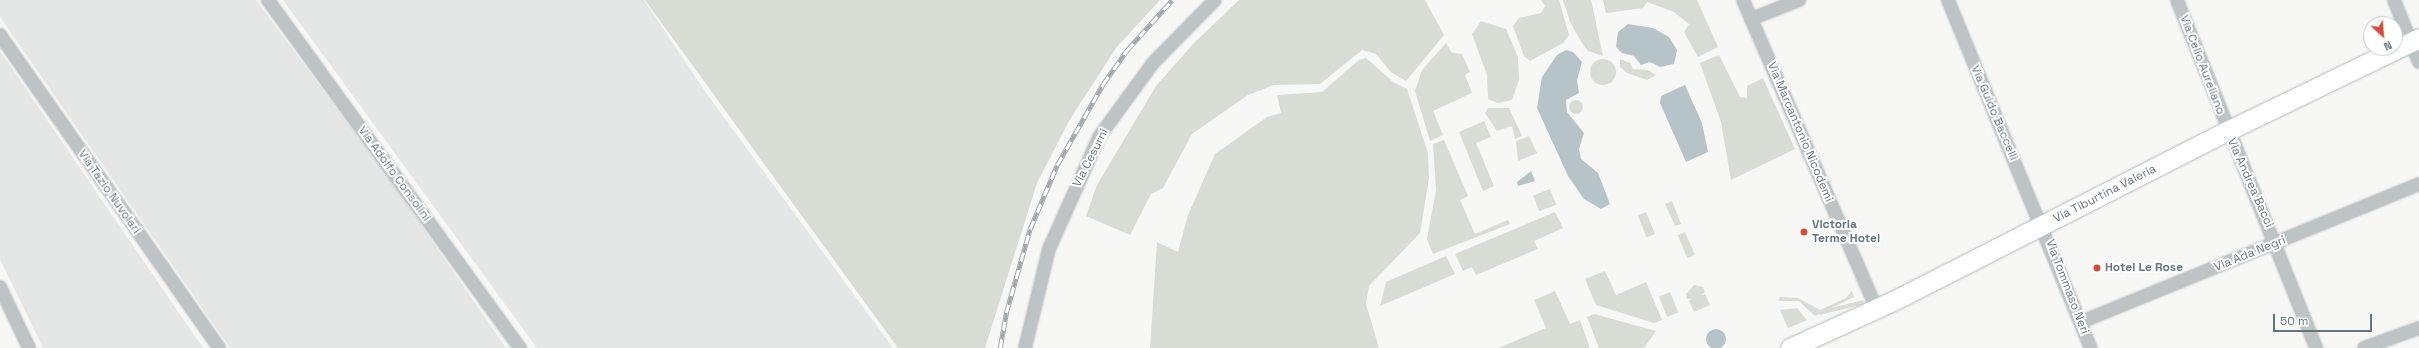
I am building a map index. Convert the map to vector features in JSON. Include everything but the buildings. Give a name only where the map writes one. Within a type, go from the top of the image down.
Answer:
[{"type":"main road","name":"Via Tiburtina Valeria","points":[[1790,348],[1877,309],[2227,131],[2415,40]]},
{"type":"street","name":"Via Adolfo Consolini","points":[[268,0],[520,348]]},
{"type":"street","name":"Via Cesurni","points":[[1025,348],[1049,249],[1099,137],[1152,63],[1215,0]]},
{"type":"street","name":"Via Marcantonio Nicodemi","points":[[1743,0],[1877,309]]},
{"type":"street","points":[[1751,19],[1799,0]]},
{"type":"street","name":"Via Guido Baccelli","points":[[1948,0],[1982,88],[2043,225]]},
{"type":"street","name":"Via Celio Aureliano","points":[[2177,0],[2227,131]]},
{"type":"street","points":[[2394,0],[2415,40],[2419,62]]},
{"type":"street","name":"Via Tazio Nuvolari","points":[[0,35],[218,348]]},
{"type":"street","name":"Via Andrea Bacci","points":[[2227,131],[2276,244],[2316,348]]},
{"type":"street","name":"Via Ada Negri","points":[[2081,322],[2276,244],[2419,184]]},
{"type":"street","name":"Via Tommaso Neri","points":[[2043,225],[2091,348]]},
{"type":"street","points":[[0,287],[29,348]]},
{"type":"street","points":[[2364,348],[2419,328]]},
{"type":"shaded area","points":[[0,0],[256,0],[395,187],[506,348],[230,348],[0,17]]},
{"type":"shaded area","points":[[283,0],[644,0],[704,90],[893,348],[537,348]]},
{"type":"shaded area","points":[[645,0],[1160,0],[1116,48],[1069,121],[1037,183],[985,348],[898,348]]},
{"type":"shaded area","points":[[1239,0],[1425,0],[1444,35],[1406,81],[1391,72],[1376,54],[1362,50],[1320,84],[1274,85],[1248,95],[1192,134],[1163,188],[1151,194],[1130,235],[1086,216],[1097,185],[1156,86],[1194,43]]},
{"type":"shaded area","points":[[1541,0],[1559,0],[1569,35],[1563,43],[1530,61],[1524,56],[1513,26],[1519,18],[1541,13],[1545,6]]},
{"type":"shaded area","points":[[1563,0],[1591,0],[1603,56],[1588,51],[1582,43],[1570,22]]},
{"type":"shaded area","points":[[1603,0],[1697,0],[1718,47],[1698,57],[1684,32],[1689,24],[1674,12],[1647,2],[1643,8],[1606,13]]},
{"type":"shaded area","points":[[1481,21],[1506,29],[1518,57],[1519,80],[1512,100],[1498,103],[1488,99],[1487,75],[1472,34]]},
{"type":"shaded area","points":[[1628,24],[1653,28],[1669,37],[1677,50],[1674,64],[1660,67],[1650,62],[1641,65],[1634,56],[1622,53],[1616,47],[1618,32]]},
{"type":"shaded area","points":[[1446,43],[1452,53],[1462,54],[1470,72],[1465,75],[1472,93],[1433,111],[1443,135],[1430,141],[1415,91],[1422,70]]},
{"type":"shaded area","points":[[1566,50],[1573,52],[1582,62],[1577,80],[1579,93],[1566,100],[1567,112],[1584,133],[1579,149],[1581,159],[1598,173],[1610,204],[1601,209],[1584,199],[1568,176],[1537,108],[1542,77],[1557,55]]},
{"type":"shaded area","points":[[0,51],[204,348],[43,348],[0,259]]},
{"type":"shaded area","points":[[1719,55],[1740,97],[1747,98],[1747,86],[1763,78],[1795,149],[1731,180],[1721,122],[1700,63]]},
{"type":"shaded area","points":[[1366,58],[1393,82],[1407,89],[1428,153],[1429,178],[1420,233],[1369,286],[1366,304],[1379,348],[1150,348],[1157,242],[1178,252],[1188,215],[1215,154],[1267,117],[1281,113],[1277,95],[1322,92],[1359,60]]},
{"type":"shaded area","points":[[1603,59],[1612,63],[1616,72],[1612,81],[1603,85],[1594,81],[1590,72],[1594,63]]},
{"type":"shaded area","points":[[1620,59],[1630,63],[1633,69],[1648,70],[1656,75],[1647,80],[1627,73],[1620,67]]},
{"type":"shaded area","points":[[1685,85],[1702,123],[1708,152],[1686,162],[1660,103],[1661,96]]},
{"type":"shaded area","points":[[1573,100],[1579,100],[1583,104],[1583,110],[1579,114],[1573,114],[1569,110],[1569,104]]},
{"type":"shaded area","points":[[1488,108],[1509,108],[1522,136],[1515,139],[1512,126],[1497,131],[1485,113]]},
{"type":"shaded area","points":[[1484,121],[1491,137],[1476,143],[1494,186],[1483,191],[1459,132]]},
{"type":"shaded area","points":[[1529,136],[1537,153],[1518,161],[1516,141]]},
{"type":"shaded area","points":[[1444,140],[1468,196],[1460,200],[1475,234],[1508,220],[1510,224],[1433,254],[1427,239],[1436,190],[1433,144]]},
{"type":"shaded area","points":[[1531,171],[1535,181],[1518,186],[1517,182]]},
{"type":"shaded area","points":[[1550,189],[1556,205],[1539,211],[1533,195]]},
{"type":"shaded area","points":[[1672,201],[1681,224],[1675,226],[1665,204]]},
{"type":"shaded area","points":[[1555,212],[1563,228],[1534,241],[1538,249],[1476,275],[1472,267],[1463,271],[1455,254]]},
{"type":"shaded area","points":[[1646,212],[1655,234],[1647,238],[1638,215]]},
{"type":"shaded area","points":[[1685,232],[1695,255],[1687,258],[1678,235]]},
{"type":"shaded area","points":[[1446,256],[1455,274],[1380,306],[1386,282]]},
{"type":"shaded area","points":[[1605,271],[1616,295],[1646,282],[1662,320],[1654,323],[1596,305],[1585,279]]},
{"type":"shaded area","points":[[1694,285],[1703,287],[1705,292],[1702,295],[1705,294],[1710,305],[1694,312],[1689,301],[1692,299],[1687,299],[1686,294]]},
{"type":"shaded area","points":[[1555,291],[1570,324],[1580,320],[1590,348],[1498,348],[1546,328],[1534,300]]},
{"type":"shaded area","points":[[1852,291],[1854,297],[1815,316],[1799,301],[1778,301],[1780,297],[1798,298],[1820,310],[1846,298]]},
{"type":"shaded area","points":[[1670,292],[1678,312],[1667,317],[1659,296]]},
{"type":"shaded area","points":[[1863,300],[1864,304],[1819,315],[1818,311]]},
{"type":"shaded area","points":[[1797,308],[1807,320],[1788,328],[1780,310]]},
{"type":"shaded area","points":[[1594,314],[1656,331],[1644,348],[1599,348],[1587,317]]},
{"type":"shaded area","points":[[1716,329],[1723,332],[1726,339],[1723,346],[1716,349],[1709,346],[1706,339],[1709,332]]},
{"type":"railway","points":[[1000,348],[1006,313],[1030,229],[1057,165],[1103,84],[1127,50],[1172,0]]},
{"type":"place","name":"Victoria Terme Hotel","points":[[1804,232]]},
{"type":"place","name":"Hotel Le Rose","points":[[2097,268]]}]
